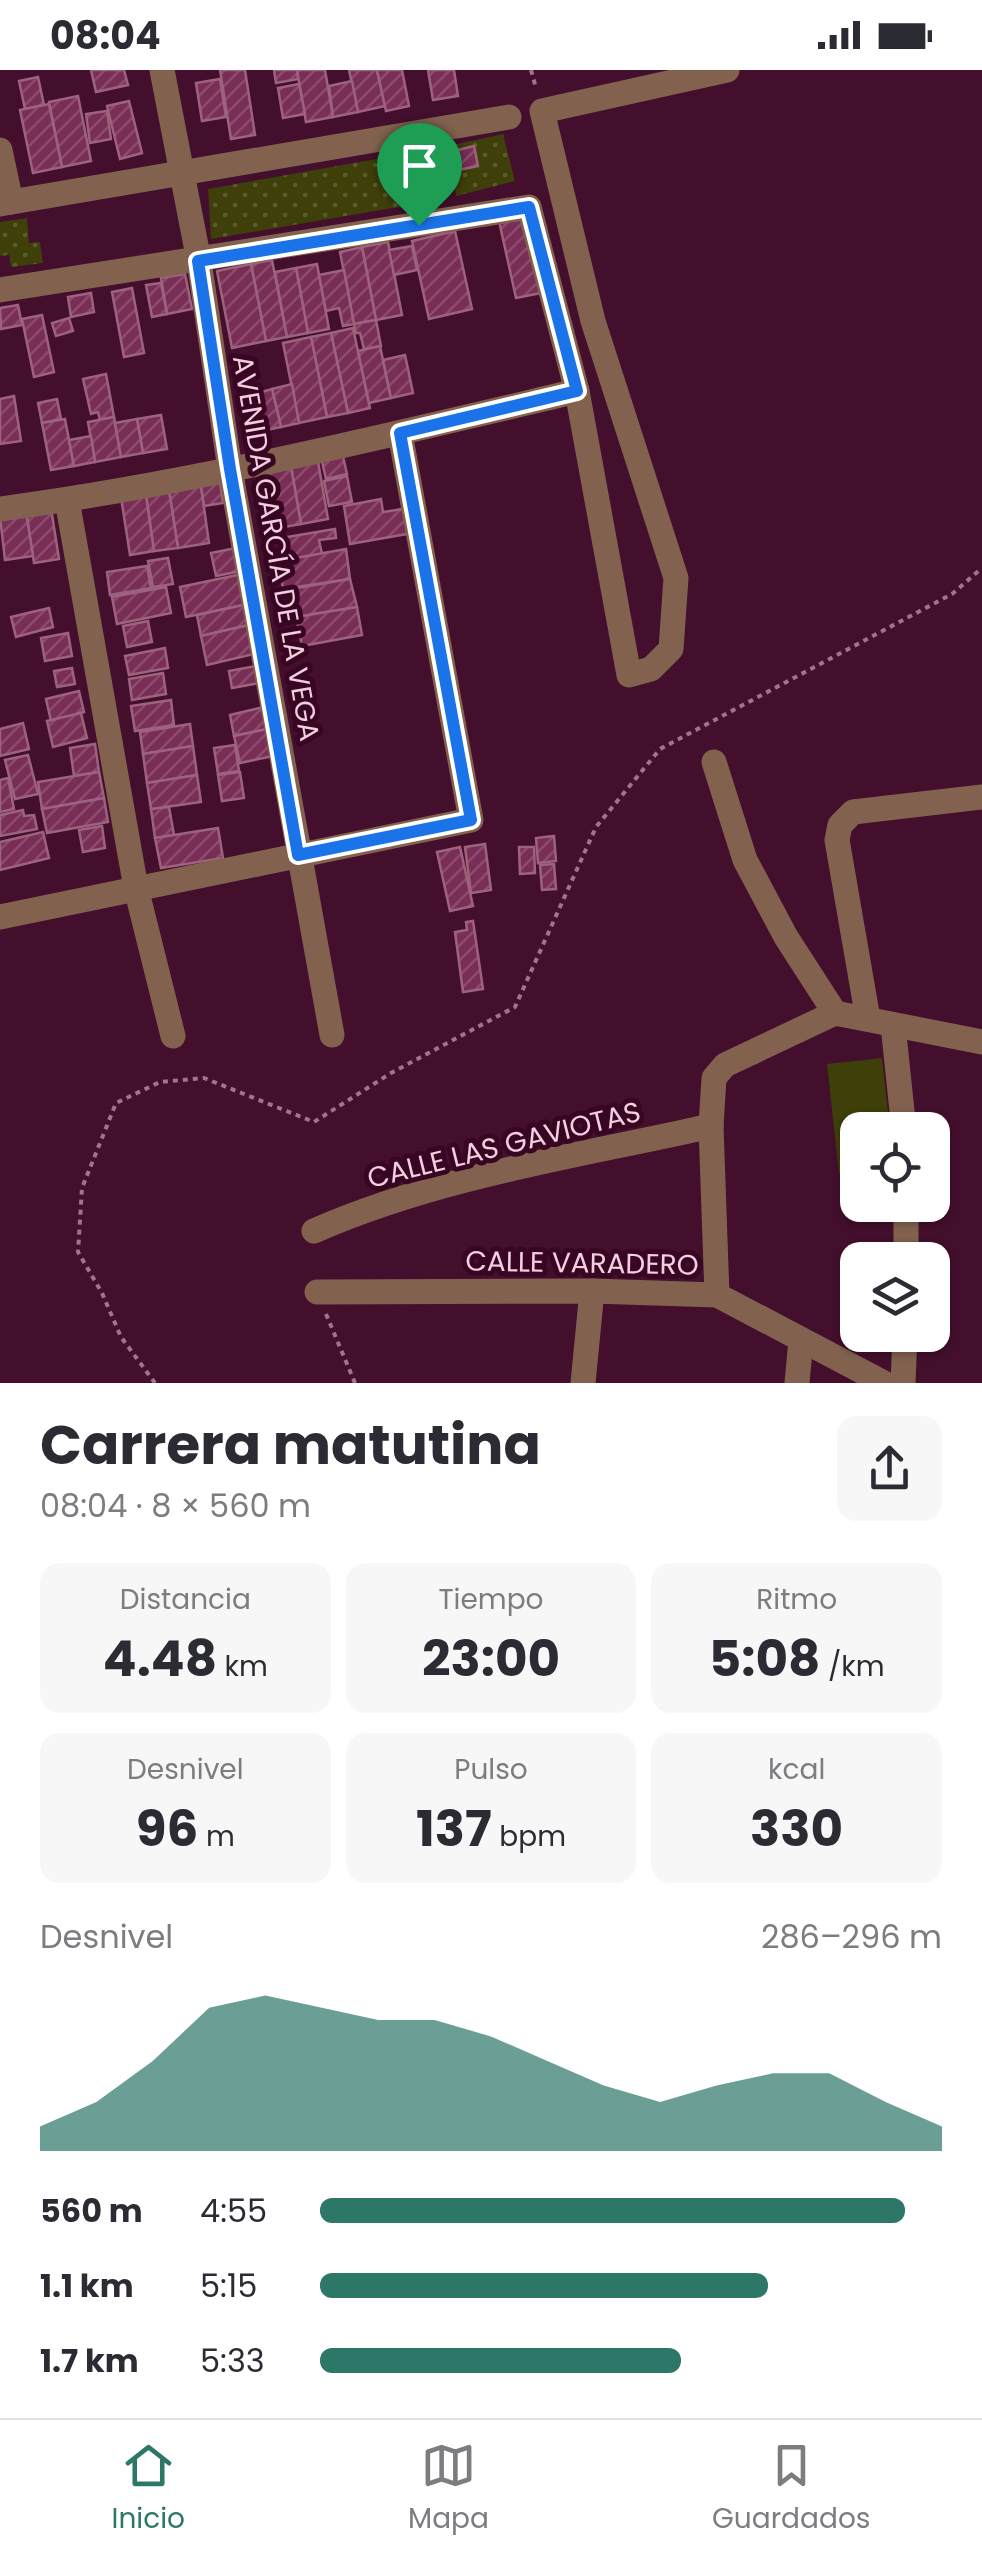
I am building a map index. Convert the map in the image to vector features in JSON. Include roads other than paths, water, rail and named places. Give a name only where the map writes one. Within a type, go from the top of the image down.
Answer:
[{"type":"street","name":"AVENIDA GARCÍA DE LA VEGA","points":[[162,70],[332,1035]]},
{"type":"street","points":[[0,290],[529,207],[577,391],[630,675],[651,669],[671,649],[676,578],[593,322],[542,112],[728,70]]},
{"type":"street","points":[[0,150],[6,203],[509,117]]},
{"type":"street","points":[[0,508],[67,500],[230,469],[577,391]]},
{"type":"street","points":[[0,917],[471,820],[400,433]]},
{"type":"street","points":[[67,500],[136,888],[173,1036]]},
{"type":"street","points":[[714,762],[746,860],[786,937],[836,1014]]},
{"type":"street","points":[[900,1112],[837,840],[840,825],[853,812],[982,797]]},
{"type":"street","points":[[717,1295],[711,1126],[714,1078],[725,1065],[836,1014],[982,1042]]},
{"type":"street","name":"CALLE LAS GAVIOTAS","points":[[314,1232],[360,1211],[435,1186],[711,1126]]},
{"type":"street","points":[[584,1383],[592,1291]]},
{"type":"street","name":"CALLE VARADERO","points":[[317,1292],[592,1291],[717,1295],[884,1383]]},
{"type":"street","points":[[797,1383],[801,1340]]},
{"type":"street","points":[[903,1383],[904,1352]]}]
